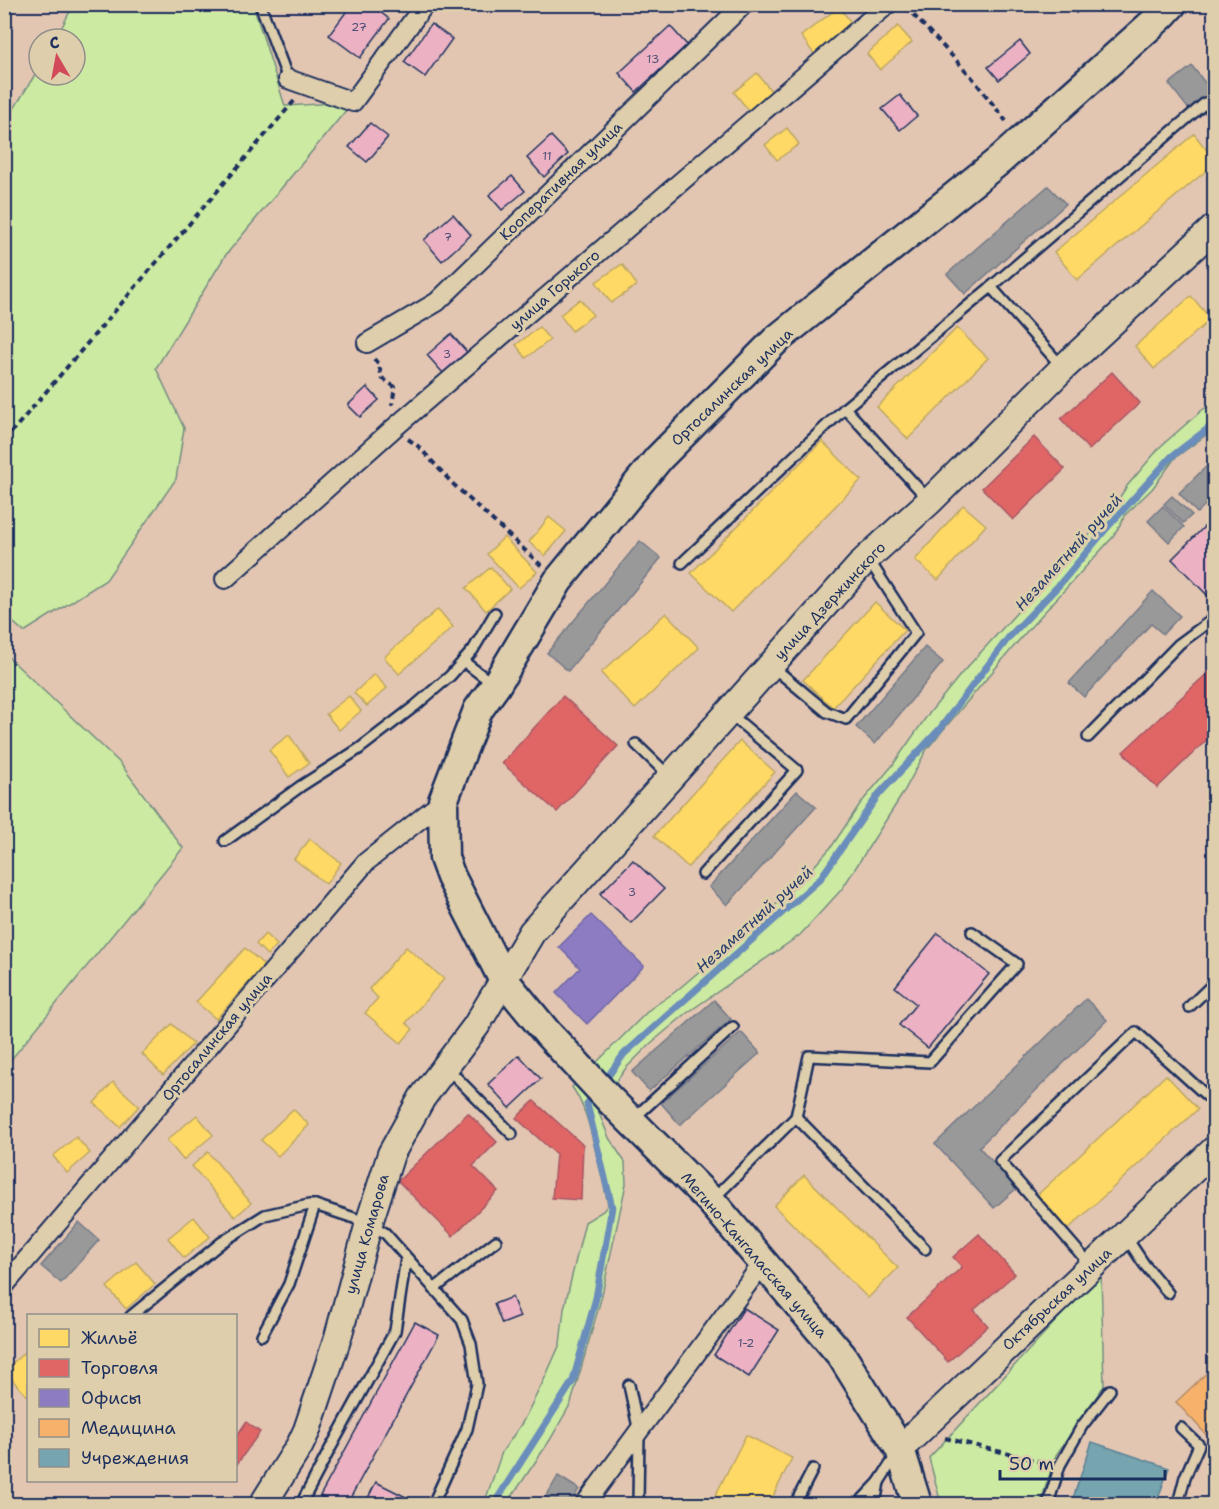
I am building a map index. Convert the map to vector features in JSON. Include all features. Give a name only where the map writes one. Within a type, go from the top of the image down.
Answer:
[{"type":"main road","name":"Ортосалинская улица","points":[[503,979],[451,877],[444,858],[443,801],[478,710],[496,685],[558,580],[659,458],[776,340],[1021,142],[1172,4]]},
{"type":"main road","name":"Мегино-Кангаласская улица","points":[[503,979],[610,1100],[711,1201],[842,1356],[909,1440],[916,1504]]},
{"type":"street","points":[[288,80],[353,102],[425,4]]},
{"type":"street","name":"Кооперативная улица","points":[[367,343],[437,302],[744,4]]},
{"type":"street","name":"улица Горького","points":[[225,579],[394,428],[888,4]]},
{"type":"street","name":"улица Дзержинского","points":[[503,979],[532,932],[867,558],[930,501],[1063,368],[1215,228]]},
{"type":"street","name":"Ортосалинская улица","points":[[4,1286],[366,862],[443,801]]},
{"type":"street","name":"улица Комарова","points":[[263,1504],[307,1430],[338,1337],[369,1223],[391,1154],[422,1098],[476,1026],[503,979]]},
{"type":"street","name":"Октябрьская улица","points":[[909,1440],[1215,1150]]},
{"type":"street","points":[[585,1504],[763,1263]]},
{"type":"lane","points":[[260,4],[288,80]]},
{"type":"lane","points":[[682,563],[845,408],[991,287],[1205,103],[1215,112]]},
{"type":"lane","points":[[991,287],[1063,368]]},
{"type":"lane","points":[[845,408],[930,501]]},
{"type":"lane","points":[[770,665],[827,712],[846,719],[916,633],[867,558]]},
{"type":"lane","points":[[225,841],[301,786],[386,730],[450,676],[473,650],[495,613]]},
{"type":"lane","points":[[1088,737],[1179,644],[1215,618]]},
{"type":"lane","points":[[463,662],[496,685]]},
{"type":"lane","points":[[702,874],[797,770],[728,712]]},
{"type":"lane","points":[[636,744],[670,777]]},
{"type":"lane","points":[[711,1201],[796,1117],[809,1056],[930,1062],[1017,964],[972,932]]},
{"type":"lane","points":[[1189,1007],[1215,983]]},
{"type":"lane","points":[[631,1121],[733,1027]]},
{"type":"lane","points":[[1092,1267],[1000,1161],[1136,1032],[1207,1096],[1215,1100]]},
{"type":"lane","points":[[446,1067],[512,1134]]},
{"type":"lane","points":[[796,1117],[925,1249]]},
{"type":"lane","points":[[262,1335],[289,1284],[315,1205]]},
{"type":"lane","points":[[133,1314],[222,1242],[266,1215],[315,1205],[369,1223],[385,1233],[462,1320],[471,1344],[477,1383],[466,1430],[433,1504]]},
{"type":"lane","points":[[1125,1235],[1144,1264],[1168,1293]]},
{"type":"lane","points":[[434,1289],[496,1241]]},
{"type":"lane","points":[[301,1504],[395,1331],[406,1258]]},
{"type":"lane","points":[[629,1385],[639,1432],[638,1504]]},
{"type":"lane","points":[[1048,1504],[1060,1467],[1082,1426],[1110,1390]]},
{"type":"lane","points":[[1178,1504],[1185,1477],[1199,1445],[1181,1428]]},
{"type":"lane","points":[[858,1504],[879,1482],[909,1440]]},
{"type":"lane","points":[[795,1504],[813,1469]]},
{"type":"lane","points":[[875,1504],[879,1482]]},
{"type":"path","points":[[904,4],[970,75],[1021,142]]},
{"type":"path","points":[[4,441],[307,86]]},
{"type":"path","points":[[367,343],[370,355],[379,365],[382,378],[395,387],[391,402],[394,428],[418,446],[452,483],[558,580]]},
{"type":"path","points":[[909,1440],[1060,1467]]},
{"type":"green space","points":[[73,5],[253,5],[285,106],[353,102],[225,256],[156,368],[184,428],[176,479],[106,580],[24,632],[4,614],[4,125],[27,87],[87,87],[87,27],[62,27]]},
{"type":"green space","points":[[1214,402],[1214,429],[1175,458],[1152,489],[1126,514],[1113,537],[1027,631],[927,749],[902,795],[842,889],[800,935],[687,1013],[651,1043],[626,1068],[597,1108],[609,1138],[625,1162],[626,1184],[601,1299],[571,1403],[550,1440],[507,1504],[484,1504],[502,1452],[522,1423],[560,1344],[564,1309],[585,1222],[603,1211],[608,1205],[588,1122],[580,1100],[572,1087],[650,1009],[675,992],[762,918],[802,880],[832,846],[860,804],[892,766],[927,716],[961,674],[1071,553],[1105,520],[1127,486],[1161,446]]},
{"type":"green space","points":[[5,654],[120,763],[183,848],[5,1067]]},
{"type":"green space","points":[[1101,1272],[1104,1386],[1056,1455],[1040,1504],[941,1504],[929,1458]]},
{"type":"building: Жильё","points":[[839,7],[853,25],[814,54],[801,36]]},
{"type":"building: Жильё","points":[[898,26],[912,42],[880,70],[867,54]]},
{"type":"building: Жильё","points":[[757,73],[772,92],[749,111],[734,92]]},
{"type":"building: Жильё","points":[[787,128],[799,144],[777,160],[765,145]]},
{"type":"building: Жильё","points":[[1194,134],[1214,159],[1214,164],[1077,280],[1054,252]]},
{"type":"building: Жильё","points":[[622,264],[637,285],[611,303],[596,282]]},
{"type":"building: Жильё","points":[[1191,296],[1211,319],[1154,369],[1135,346]]},
{"type":"building: Жильё","points":[[580,299],[593,315],[572,331],[560,315]]},
{"type":"building: Жильё","points":[[539,327],[550,340],[526,358],[516,345]]},
{"type":"building: Жильё","points":[[957,328],[988,358],[908,439],[877,407]]},
{"type":"building: Жильё","points":[[822,441],[861,480],[731,612],[691,573]]},
{"type":"building: Жильё","points":[[963,505],[986,525],[938,580],[915,560]]},
{"type":"building: Жильё","points":[[549,517],[566,531],[545,556],[529,542]]},
{"type":"building: Жильё","points":[[504,537],[537,572],[519,588],[487,554]]},
{"type":"building: Жильё","points":[[491,567],[510,589],[486,611],[466,588]]},
{"type":"building: Жильё","points":[[875,602],[905,630],[833,708],[803,680]]},
{"type":"building: Жильё","points":[[438,609],[453,627],[399,674],[384,657]]},
{"type":"building: Жильё","points":[[666,613],[699,648],[635,709],[601,673]]},
{"type":"building: Жильё","points":[[374,674],[387,688],[367,706],[354,693]]},
{"type":"building: Жильё","points":[[349,696],[361,711],[339,730],[326,714]]},
{"type":"building: Жильё","points":[[289,735],[309,763],[289,777],[269,750]]},
{"type":"building: Жильё","points":[[740,741],[775,772],[688,867],[654,836]]},
{"type":"building: Жильё","points":[[310,839],[341,863],[326,884],[294,859]]},
{"type":"building: Жильё","points":[[265,934],[277,945],[267,955],[256,944]]},
{"type":"building: Жильё","points":[[406,947],[444,979],[406,1023],[413,1029],[401,1043],[365,1013],[378,998],[369,989]]},
{"type":"building: Жильё","points":[[245,948],[264,965],[216,1019],[196,1002]]},
{"type":"building: Жильё","points":[[172,1024],[193,1044],[163,1075],[142,1054]]},
{"type":"building: Жильё","points":[[1166,1075],[1198,1109],[1064,1233],[1033,1199]]},
{"type":"building: Жильё","points":[[113,1082],[139,1106],[120,1127],[94,1103]]},
{"type":"building: Жильё","points":[[293,1109],[309,1125],[278,1156],[261,1140]]},
{"type":"building: Жильё","points":[[197,1115],[213,1135],[183,1160],[167,1140]]},
{"type":"building: Жильё","points":[[76,1137],[90,1153],[67,1173],[53,1156]]},
{"type":"building: Жильё","points":[[208,1152],[251,1203],[235,1217],[192,1166]]},
{"type":"building: Жильё","points":[[804,1175],[898,1268],[868,1298],[774,1206]]},
{"type":"building: Жильё","points":[[194,1217],[210,1237],[184,1258],[168,1238]]},
{"type":"building: Жильё","points":[[136,1262],[155,1284],[126,1309],[107,1287]]},
{"type":"building: Жильё","points":[[27,1350],[27,1396],[4,1371]]},
{"type":"building: Жильё","points":[[746,1435],[792,1458],[769,1504],[711,1504]]},
{"type":"building: Торговля","points":[[1112,372],[1140,403],[1089,450],[1061,419]]},
{"type":"building: Торговля","points":[[1034,437],[1065,469],[1013,520],[982,488]]},
{"type":"building: Торговля","points":[[1214,667],[1214,733],[1157,788],[1123,752]]},
{"type":"building: Торговля","points":[[563,696],[618,746],[557,812],[502,763]]},
{"type":"building: Торговля","points":[[534,1101],[583,1145],[581,1200],[552,1198],[556,1154],[516,1118]]},
{"type":"building: Торговля","points":[[468,1113],[497,1142],[473,1166],[498,1191],[453,1236],[398,1181]]},
{"type":"building: Торговля","points":[[979,1234],[1015,1274],[974,1310],[988,1326],[948,1362],[907,1317],[962,1267],[953,1257]]},
{"type":"building: Торговля","points":[[246,1422],[260,1432],[237,1464],[237,1436]]},
{"type":"building: Офисы","points":[[591,915],[644,966],[587,1024],[556,993],[580,968],[559,947]]},
{"type":"building: Медицина","points":[[1214,1366],[1214,1443],[1176,1402]]},
{"type":"building: Учреждения","points":[[1092,1442],[1169,1468],[1156,1504],[1071,1504]]},
{"type":"building: Промзона","points":[[1192,66],[1213,93],[1190,111],[1169,84]]},
{"type":"building: Промзона","points":[[1048,186],[1066,204],[965,294],[947,274]]},
{"type":"building: Промзона","points":[[1214,459],[1214,496],[1197,513],[1179,493]]},
{"type":"building: Промзона","points":[[1172,496],[1192,515],[1183,523],[1164,504]]},
{"type":"building: Промзона","points":[[1163,506],[1184,527],[1169,542],[1148,521]]},
{"type":"building: Промзона","points":[[640,541],[661,558],[568,671],[547,653]]},
{"type":"building: Промзона","points":[[1153,591],[1180,616],[1163,634],[1151,624],[1084,697],[1069,683]]},
{"type":"building: Промзона","points":[[925,647],[943,662],[875,744],[856,727]]},
{"type":"building: Промзона","points":[[797,791],[816,807],[727,905],[709,887]]},
{"type":"building: Промзона","points":[[1086,999],[1107,1020],[979,1147],[1017,1188],[994,1208],[935,1144]]},
{"type":"building: Промзона","points":[[714,1000],[731,1019],[649,1091],[632,1072]]},
{"type":"building: Промзона","points":[[741,1032],[760,1053],[680,1125],[661,1103]]},
{"type":"building: Промзона","points":[[79,1222],[99,1240],[61,1283],[41,1266]]},
{"type":"building: Промзона","points":[[558,1476],[579,1489],[570,1504],[542,1504]]},
{"type":"building: Прочее","points":[[352,4],[370,4],[389,19],[360,58],[329,35]]},
{"type":"building: Прочее","points":[[1069,4],[1085,4],[1076,13]]},
{"type":"building: Прочее","points":[[431,24],[452,39],[425,77],[404,62]]},
{"type":"building: Прочее","points":[[670,26],[687,45],[636,92],[619,73]]},
{"type":"building: Прочее","points":[[1020,41],[1030,54],[999,80],[988,67]]},
{"type":"building: Прочее","points":[[900,95],[917,116],[900,130],[882,109]]},
{"type":"building: Прочее","points":[[370,123],[388,137],[367,162],[349,147]]},
{"type":"building: Прочее","points":[[551,136],[568,154],[544,177],[527,158]]},
{"type":"building: Прочее","points":[[512,176],[525,191],[502,210],[489,195]]},
{"type":"building: Прочее","points":[[453,214],[471,235],[442,261],[424,240]]},
{"type":"building: Прочее","points":[[451,334],[467,352],[443,373],[427,355]]},
{"type":"building: Прочее","points":[[367,387],[379,400],[360,417],[348,405]]},
{"type":"building: Прочее","points":[[1214,517],[1214,595],[1211,599],[1172,559]]},
{"type":"building: Прочее","points":[[633,860],[664,889],[631,923],[600,894]]},
{"type":"building: Прочее","points":[[938,933],[989,974],[928,1048],[899,1025],[916,1004],[895,987]]},
{"type":"building: Прочее","points":[[519,1055],[541,1079],[510,1108],[488,1084]]},
{"type":"building: Прочее","points":[[512,1297],[520,1317],[502,1324],[494,1304]]},
{"type":"building: Прочее","points":[[744,1308],[779,1330],[749,1377],[714,1355]]},
{"type":"building: Прочее","points":[[415,1322],[439,1335],[347,1504],[335,1504],[320,1496]]},
{"type":"building: Прочее","points":[[376,1482],[416,1502],[414,1504],[365,1504]]},
{"type":"waterway","name":"Незаметный ручей","points":[[603,1083],[624,1054],[820,879],[879,794],[939,730],[1009,637],[1060,584],[1171,457],[1214,424]]},
{"type":"waterway","name":"Незаметный ручей","points":[[494,1504],[573,1381],[596,1298],[612,1207],[587,1104],[594,1095]]}]
